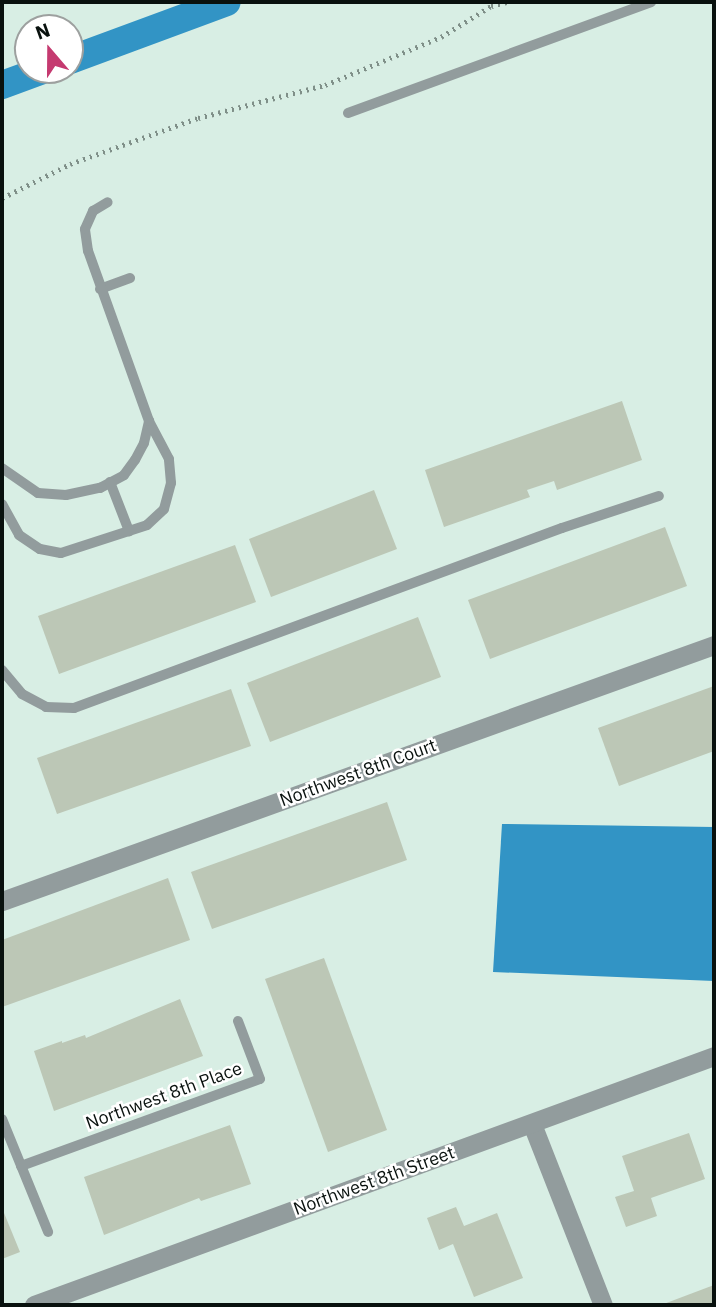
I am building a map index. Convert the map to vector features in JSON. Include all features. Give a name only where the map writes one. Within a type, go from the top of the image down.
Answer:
[{"type":"street","name":"Northwest 8th Court","points":[[2,901],[714,645]]},
{"type":"street","name":"Northwest 8th Street","points":[[34,1305],[714,1056]]},
{"type":"street","points":[[532,1124],[603,1305]]},
{"type":"lane","points":[[348,113],[651,2]]},
{"type":"lane","points":[[2,504],[19,535],[40,549],[61,552],[148,525],[164,509],[171,483],[169,458],[149,421],[88,251],[85,229],[93,211],[108,202]]},
{"type":"lane","points":[[100,289],[130,278]]},
{"type":"lane","points":[[2,468],[38,493],[66,495],[100,488],[124,475],[135,460],[144,443],[149,421]]},
{"type":"lane","points":[[110,482],[129,531]]},
{"type":"lane","points":[[2,670],[22,694],[46,707],[74,709],[562,528],[659,496]]},
{"type":"lane","name":"Northwest 8th Place","points":[[21,1167],[260,1079],[238,1021]]},
{"type":"lane","points":[[2,1119],[48,1232]]},
{"type":"path","points":[[2,198],[70,164],[198,118],[325,85],[442,37],[491,6],[507,2]]},
{"type":"water","points":[[502,824],[714,827],[714,981],[493,972]]},
{"type":"building","points":[[622,401],[642,460],[557,490],[554,481],[527,490],[530,497],[444,527],[425,470]]},
{"type":"building","points":[[374,490],[397,549],[271,597],[249,539]]},
{"type":"building","points":[[665,527],[687,586],[490,659],[468,600]]},
{"type":"building","points":[[235,545],[256,602],[59,674],[38,616]]},
{"type":"building","points":[[418,617],[441,677],[270,742],[247,683]]},
{"type":"building","points":[[714,686],[714,751],[619,786],[598,728]]},
{"type":"building","points":[[231,689],[251,746],[57,814],[37,758]]},
{"type":"building","points":[[387,802],[407,860],[212,929],[191,872]]},
{"type":"building","points":[[168,878],[190,940],[2,1007],[2,940]]},
{"type":"building","points":[[324,958],[387,1130],[328,1152],[265,979]]},
{"type":"building","points":[[180,999],[203,1056],[54,1111],[34,1051],[85,1035],[86,1038]]},
{"type":"building","points":[[230,1125],[251,1184],[201,1201],[199,1198],[104,1235],[84,1177]]},
{"type":"building","points":[[689,1133],[705,1179],[651,1198],[657,1216],[626,1227],[615,1197],[634,1191],[622,1156]]},
{"type":"building","points":[[456,1207],[464,1226],[497,1213],[523,1278],[474,1297],[453,1244],[439,1250],[427,1218]]},
{"type":"building","points":[[2,1208],[20,1252],[2,1259]]},
{"type":"building","points":[[714,1285],[714,1305],[661,1305]]},
{"type":"waterway","points":[[84,55],[227,2]]},
{"type":"waterway","points":[[2,85],[14,81]]}]
